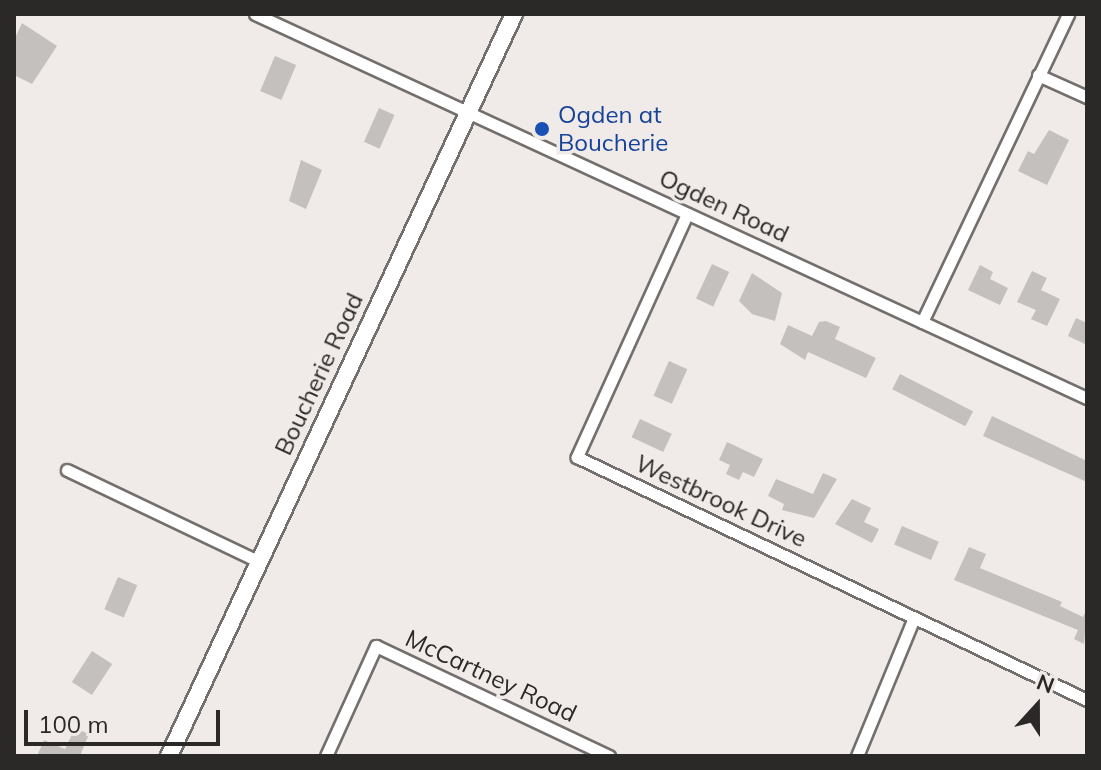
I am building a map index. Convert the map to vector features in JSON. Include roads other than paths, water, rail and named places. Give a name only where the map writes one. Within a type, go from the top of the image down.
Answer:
[{"type":"main road","name":"Boucherie Road","points":[[169,756],[514,14]]},
{"type":"street","name":"Ogden Road","points":[[255,14],[1087,398]]},
{"type":"street","points":[[922,322],[1068,14]]},
{"type":"street","points":[[1038,75],[1087,97]]},
{"type":"street","name":"Westbrook Drive","points":[[687,214],[577,457],[1087,700]]},
{"type":"street","points":[[67,470],[258,561]]},
{"type":"street","points":[[857,756],[914,618]]},
{"type":"street","name":"McCartney Road","points":[[326,756],[376,646],[609,756]]},
{"type":"place","name":"Ogden at Boucherie","points":[[542,129]]}]
